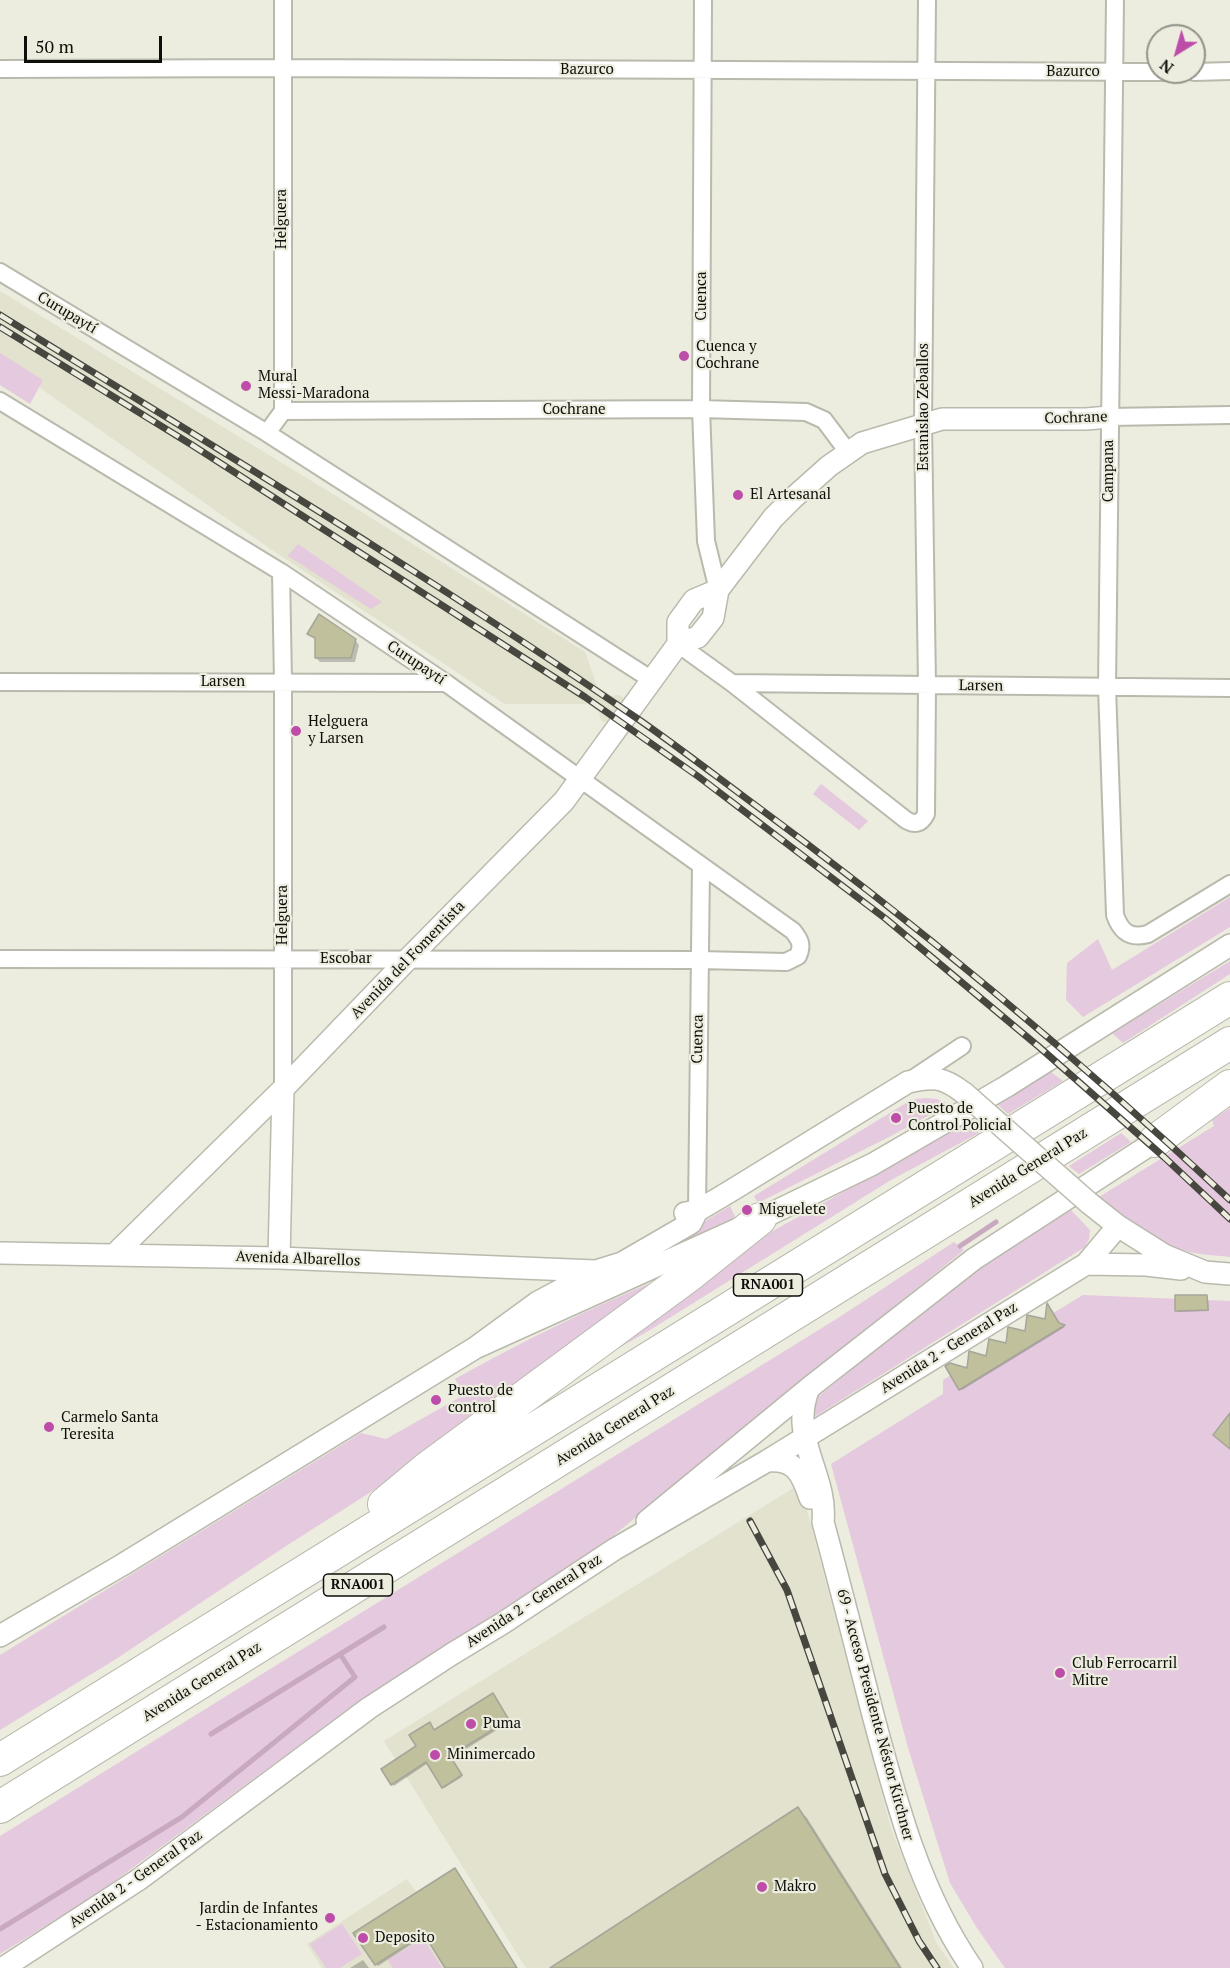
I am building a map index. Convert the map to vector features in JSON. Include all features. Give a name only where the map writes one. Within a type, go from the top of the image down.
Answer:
[{"type":"highway","name":"RNA001","points":[[0,1760],[1230,998]]},
{"type":"highway","name":"Avenida General Paz","points":[[0,1807],[1230,1043]]},
{"type":"highway","points":[[1155,1141],[1230,1086]]},
{"type":"highway","points":[[306,1571],[426,1468],[691,1274],[760,1219]]},
{"type":"street","name":"Helguera","points":[[283,0],[283,411]]},
{"type":"street","name":"Cuenca","points":[[703,0],[701,409],[706,541],[718,590]]},
{"type":"street","name":"Estanislao Zeballos","points":[[732,683],[906,820],[912,824],[923,820],[926,814],[927,685],[923,424],[927,0]]},
{"type":"street","name":"Campana","points":[[1115,0],[1107,687],[1115,915],[1124,931],[1131,936],[1148,934],[1230,884]]},
{"type":"street","name":"Bazurco","points":[[0,69],[283,68],[1146,72]]},
{"type":"street","points":[[1206,72],[1230,72]]},
{"type":"street","name":"Curupaytí","points":[[0,272],[267,433],[652,680]]},
{"type":"street","name":"Curupaytí","points":[[4,406],[281,572],[446,683],[793,931],[800,940],[802,948],[798,956]]},
{"type":"street","name":"Cochrane","points":[[283,411],[701,409],[806,412],[824,420],[848,452]]},
{"type":"street","points":[[267,433],[283,411]]},
{"type":"street","name":"Cochrane","points":[[923,424],[942,419],[1086,419],[1230,415]]},
{"type":"street","name":"Avenida del Fomentista","points":[[114,1255],[283,1089],[564,801],[678,644],[678,622],[694,600],[718,590],[772,518],[848,452],[862,443],[923,424]]},
{"type":"street","name":"Helguera","points":[[279,1258],[283,1089],[281,572]]},
{"type":"street","points":[[678,644],[732,683]]},
{"type":"street","name":"Larsen","points":[[0,682],[446,683]]},
{"type":"street","name":"Larsen","points":[[732,683],[1230,688]]},
{"type":"street","name":"Cuenca","points":[[696,1211],[701,866]]},
{"type":"street","points":[[475,1348],[760,1219],[873,1164],[941,1126],[1230,945]]},
{"type":"street","name":"Escobar","points":[[0,959],[786,962],[798,956]]},
{"type":"street","points":[[5,1630],[136,1557],[475,1348],[538,1302],[596,1271],[617,1253],[684,1213],[696,1211],[908,1082],[962,1046]]},
{"type":"street","points":[[908,1082],[938,1078],[949,1083],[1118,1226],[1164,1255],[1205,1272]]},
{"type":"street","points":[[615,1549],[809,1388],[974,1259],[1155,1141],[1230,1096]]},
{"type":"street","name":"Avenida 2 - General Paz","points":[[3,1968],[138,1880],[375,1704],[452,1653],[503,1623],[615,1549],[766,1461],[1086,1264],[1118,1226]]},
{"type":"street","name":"Avenida Albarellos","points":[[0,1253],[279,1258],[596,1271]]},
{"type":"street","points":[[1086,1264],[1146,1265],[1230,1274]]},
{"type":"street","name":"69 - Acceso Presidente Néstor Kirchner","points":[[809,1388],[802,1412],[805,1437],[825,1507],[823,1522]]},
{"type":"street","name":"69 - Acceso Presidente Néstor Kirchner","points":[[766,1461],[785,1462],[799,1472],[814,1508],[823,1522],[905,1830],[922,1876],[942,1918],[972,1968]]},
{"type":"shaded area","points":[[0,291],[341,499],[585,652],[597,686],[611,696],[623,697],[624,703],[610,721],[603,722],[599,712],[587,704],[505,704],[272,550],[0,360]]},
{"type":"shaded area","points":[[0,353],[43,380],[30,404],[0,385]]},
{"type":"shaded area","points":[[298,544],[382,602],[371,609],[288,556]]},
{"type":"shaded area","points":[[821,784],[868,821],[859,830],[813,794]]},
{"type":"shaded area","points":[[1230,897],[1230,927],[1083,1017],[1066,1000],[1067,963],[1098,939],[1112,970]]},
{"type":"shaded area","points":[[1230,961],[1230,974],[1123,1043],[1112,1033]]},
{"type":"shaded area","points":[[1051,1072],[1063,1081],[1008,1114],[998,1105]]},
{"type":"shaded area","points":[[926,1098],[946,1103],[942,1108],[889,1137],[758,1203],[754,1196],[906,1103]]},
{"type":"shaded area","points":[[1230,1108],[1230,1257],[1194,1253],[1160,1241],[1099,1197],[1214,1126],[1212,1120]]},
{"type":"shaded area","points":[[968,1123],[979,1133],[891,1180],[650,1330],[550,1388],[762,1237]]},
{"type":"shaded area","points":[[1121,1133],[1131,1142],[1079,1174],[1069,1166]]},
{"type":"shaded area","points":[[730,1206],[735,1217],[642,1260]]},
{"type":"shaded area","points":[[1071,1210],[1090,1230],[1085,1247],[811,1419],[813,1401],[913,1319],[998,1255]]},
{"type":"shaded area","points":[[954,1242],[964,1250],[597,1549],[426,1658],[293,1750],[97,1894],[0,1954],[0,1836],[838,1318]]},
{"type":"shaded area","points":[[670,1275],[410,1467],[116,1659],[0,1730],[0,1655],[361,1433],[386,1439],[464,1395],[455,1379],[561,1324]]},
{"type":"shaded area","name":"Club Ferrocarril Mitre","points":[[1083,1295],[1230,1301],[1230,1968],[1005,1968],[950,1883],[909,1751],[831,1464],[943,1394],[943,1380]]},
{"type":"shaded area","points":[[800,1484],[891,1829],[937,1944],[954,1968],[526,1968],[384,1741]]},
{"type":"shaded area","points":[[455,1868],[517,1968],[322,1968],[307,1944],[407,1879],[416,1892]]},
{"type":"shaded area","points":[[342,1924],[362,1954],[340,1968],[326,1968],[310,1944]]},
{"type":"shaded area","points":[[423,1938],[442,1968],[393,1968],[388,1960]]},
{"type":"building","points":[[319,614],[356,639],[351,658],[315,658],[315,638],[307,634]]},
{"type":"building","points":[[1175,1295],[1207,1295],[1208,1310],[1175,1311]]},
{"type":"building","points":[[1047,1303],[1059,1323],[1065,1325],[959,1390],[945,1366],[950,1363],[967,1368],[969,1351],[986,1356],[989,1339],[1006,1343],[1008,1327],[1025,1331],[1027,1315],[1045,1319]]},
{"type":"building","points":[[1230,1413],[1230,1449],[1213,1435]]},
{"type":"building","points":[[493,1693],[509,1720],[450,1756],[462,1775],[442,1788],[426,1762],[391,1785],[381,1769],[416,1746],[409,1735],[430,1722],[434,1730]]},
{"type":"building","name":"Makro","points":[[798,1807],[900,1968],[550,1968]]},
{"type":"building","points":[[455,1868],[517,1968],[445,1968],[424,1934],[375,1965],[353,1933]]},
{"type":"waterway","points":[[960,1246],[996,1222]]},
{"type":"waterway","points":[[211,1734],[384,1627]]},
{"type":"waterway","points":[[0,1929],[182,1817],[355,1677],[340,1654]]},
{"type":"railway","points":[[0,315],[402,564],[560,666],[665,738],[806,843],[993,991],[1172,1146],[1230,1200]]},
{"type":"railway","points":[[0,327],[192,445],[585,697],[699,777],[886,919],[1038,1046],[1164,1157],[1230,1219]]},
{"type":"railway","points":[[750,1521],[787,1590],[885,1874],[919,1941],[937,1968]]},
{"type":"place","name":"Cuenca y Cochrane","points":[[684,356]]},
{"type":"place","name":"Mural Messi-Maradona","points":[[246,386]]},
{"type":"place","name":"El Artesanal","points":[[738,495]]},
{"type":"place","name":"Helguera y Larsen","points":[[296,731]]},
{"type":"place","name":"Puesto de Control Policial","points":[[896,1118]]},
{"type":"place","name":"Miguelete","points":[[747,1210]]},
{"type":"place","name":"Puesto de control","points":[[436,1400]]},
{"type":"place","name":"Carmelo Santa Teresita","points":[[49,1427]]},
{"type":"place","name":"Club Ferrocarril Mitre","points":[[1060,1673]]},
{"type":"place","name":"Puma","points":[[471,1724]]},
{"type":"place","name":"Minimercado","points":[[435,1755]]},
{"type":"place","name":"Makro","points":[[762,1887]]},
{"type":"place","name":"Jardin de Infantes - Estacionamiento","points":[[330,1918]]},
{"type":"place","name":"Deposito","points":[[363,1938]]}]
